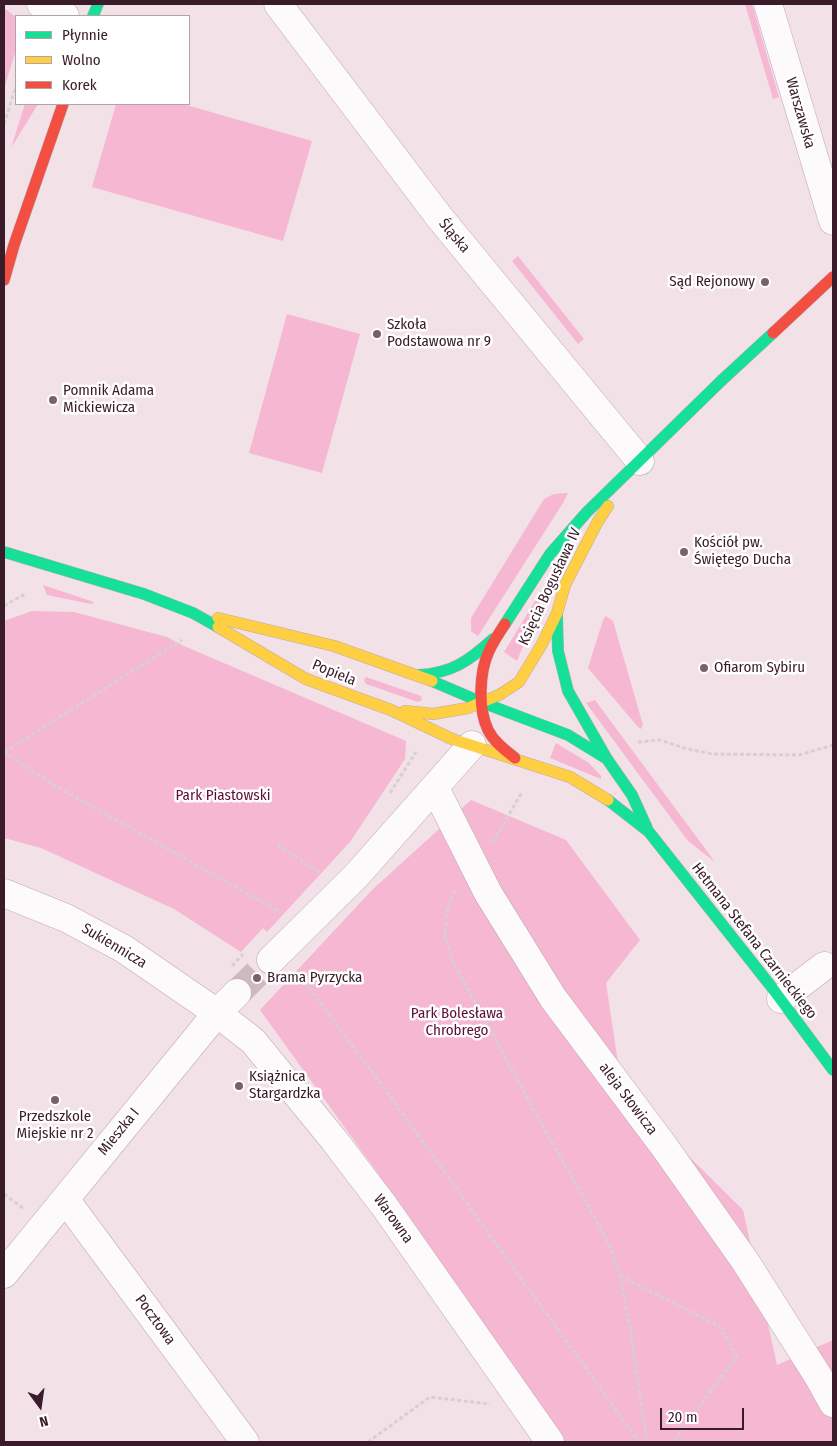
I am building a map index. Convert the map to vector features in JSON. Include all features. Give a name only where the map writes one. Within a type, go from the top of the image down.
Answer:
[{"type":"main road","points":[[4,280],[14,245],[63,105]]},
{"type":"main road","name":"Księcia Bogusława IV","points":[[517,759],[501,748],[494,739],[484,719],[481,702],[480,685],[483,669],[488,652],[496,636],[550,554],[587,512],[721,381],[833,277]]},
{"type":"main road","name":"Księcia Bogusława IV","points":[[481,702],[499,695],[519,682],[542,644],[557,613],[565,585],[597,523],[637,464]]},
{"type":"main road","name":"Popiela","points":[[4,552],[144,594],[193,613],[306,679],[391,710],[452,739],[570,777],[604,796],[649,832]]},
{"type":"main road","name":"Popiela","points":[[193,613],[334,646],[419,675],[481,702],[568,735],[608,759]]},
{"type":"main road","points":[[557,613],[558,651],[568,691],[608,759],[632,795],[649,832]]},
{"type":"main road","points":[[419,675],[439,674],[460,666],[477,654],[496,636]]},
{"type":"main road","points":[[391,710],[433,714],[453,711],[481,702]]},
{"type":"main road","name":"Hetmana Stefana Czarnieckiego","points":[[649,832],[781,999],[833,1070]]},
{"type":"street","points":[[41,4],[63,15]]},
{"type":"street","name":"Śląska","points":[[278,4],[440,218],[637,464]]},
{"type":"street","name":"Warszawska","points":[[768,4],[833,221]]},
{"type":"street","points":[[276,955],[356,876],[472,746]]},
{"type":"street","name":"aleja Słowicza","points":[[434,788],[488,893],[553,998],[663,1145],[745,1262],[833,1402]]},
{"type":"street","name":"Sukiennicza","points":[[4,893],[66,918],[124,950],[217,1013]]},
{"type":"street","points":[[781,999],[824,966]]},
{"type":"street","name":"Mieszka I","points":[[4,1274],[217,1013],[237,993]]},
{"type":"street","name":"Warowna","points":[[217,1013],[253,1041],[334,1140],[391,1215],[550,1442]]},
{"type":"street","name":"Pocztowa","points":[[65,1199],[245,1442]]},
{"type":"path","points":[[4,124],[15,89]]},
{"type":"path","points":[[4,606],[26,594]]},
{"type":"path","points":[[182,640],[4,752],[52,784],[266,904]]},
{"type":"path","points":[[638,742],[660,740],[687,749],[712,754],[799,755],[833,745]]},
{"type":"path","points":[[527,785],[485,855],[454,891],[447,912],[445,936],[452,960],[610,1247],[620,1276],[630,1328],[647,1442]]},
{"type":"path","points":[[278,845],[324,875]]},
{"type":"path","points":[[276,955],[376,1077],[639,1442]]},
{"type":"path","points":[[4,1194],[25,1210]]},
{"type":"path","points":[[620,1276],[719,1326],[737,1356],[672,1442]]},
{"type":"path","points":[[368,1442],[430,1397],[527,1409]]},
{"type":"green space","points":[[745,4],[752,4],[779,97],[773,99]]},
{"type":"green space","points":[[4,8],[15,16],[15,53],[4,89]]},
{"type":"green space","points":[[25,105],[37,105],[11,148]]},
{"type":"green space","points":[[116,105],[186,105],[312,141],[283,241],[92,187]]},
{"type":"green space","points":[[518,256],[584,339],[578,344],[512,261]]},
{"type":"green space","points":[[287,314],[360,334],[322,473],[249,453]]},
{"type":"green space","points":[[568,493],[478,636],[471,631],[471,618],[544,499],[554,494]]},
{"type":"green space","points":[[43,585],[94,602],[91,604],[47,595]]},
{"type":"green space","points":[[546,587],[517,661],[504,652],[543,588]]},
{"type":"green space","name":"Park Piastowski","points":[[32,611],[74,612],[167,637],[406,741],[405,759],[350,842],[267,932],[263,928],[241,952],[174,909],[41,848],[4,838],[4,621]]},
{"type":"green space","points":[[606,616],[613,621],[643,725],[641,729],[588,668],[603,620]]},
{"type":"green space","points":[[366,677],[421,696],[422,700],[418,702],[366,684],[364,680]]},
{"type":"green space","points":[[595,700],[715,862],[688,841],[586,703]]},
{"type":"green space","points":[[556,743],[589,763],[601,776],[601,779],[550,758]]},
{"type":"green space","name":"Park Bolesława Chrobrego","points":[[471,800],[566,840],[640,940],[606,983],[622,1090],[743,1210],[777,1365],[833,1340],[833,1442],[564,1442],[418,1229],[260,1010],[372,890]]},
{"type":"tunnel","points":[[237,993],[271,960]]},
{"type":"traffic: fast","points":[[93,15],[98,4]]},
{"type":"traffic: fast","points":[[505,624],[550,554],[587,512],[773,333]]},
{"type":"traffic: fast","points":[[4,552],[144,594],[193,613],[218,627]]},
{"type":"traffic: fast","points":[[557,616],[558,651],[568,691],[607,759],[632,795],[647,828]]},
{"type":"traffic: fast","points":[[419,675],[451,669],[468,660],[493,639]]},
{"type":"traffic: fast","points":[[432,681],[568,735],[607,759]]},
{"type":"traffic: fast","points":[[608,800],[649,832],[770,985],[833,1070]]},
{"type":"traffic: slow","points":[[405,711],[433,714],[468,708],[499,695],[519,682],[542,644],[557,613],[565,585],[597,523],[608,506]]},
{"type":"traffic: slow","points":[[218,618],[334,646],[432,681]]},
{"type":"traffic: slow","points":[[218,627],[306,679],[391,710],[452,739],[570,777],[608,800]]},
{"type":"traffic: jam","points":[[4,280],[14,245],[63,105]]},
{"type":"traffic: jam","points":[[773,333],[833,277]]},
{"type":"traffic: jam","points":[[505,624],[492,644],[483,669],[481,701],[490,734],[500,746],[515,758]]},
{"type":"place","name":"Sąd Rejonowy","points":[[765,282]]},
{"type":"place","name":"Szkoła Podstawowa nr 9","points":[[377,334]]},
{"type":"place","name":"Pomnik Adama Mickiewicza","points":[[53,400]]},
{"type":"place","name":"Kościół pw. Świętego Ducha","points":[[684,552]]},
{"type":"place","name":"Ofiarom Sybiru","points":[[704,668]]},
{"type":"place","name":"Brama Pyrzycka","points":[[257,978]]},
{"type":"place","name":"Książnica Stargardzka","points":[[239,1086]]},
{"type":"place","name":"Przedszkole Miejskie nr 2","points":[[55,1100]]}]
